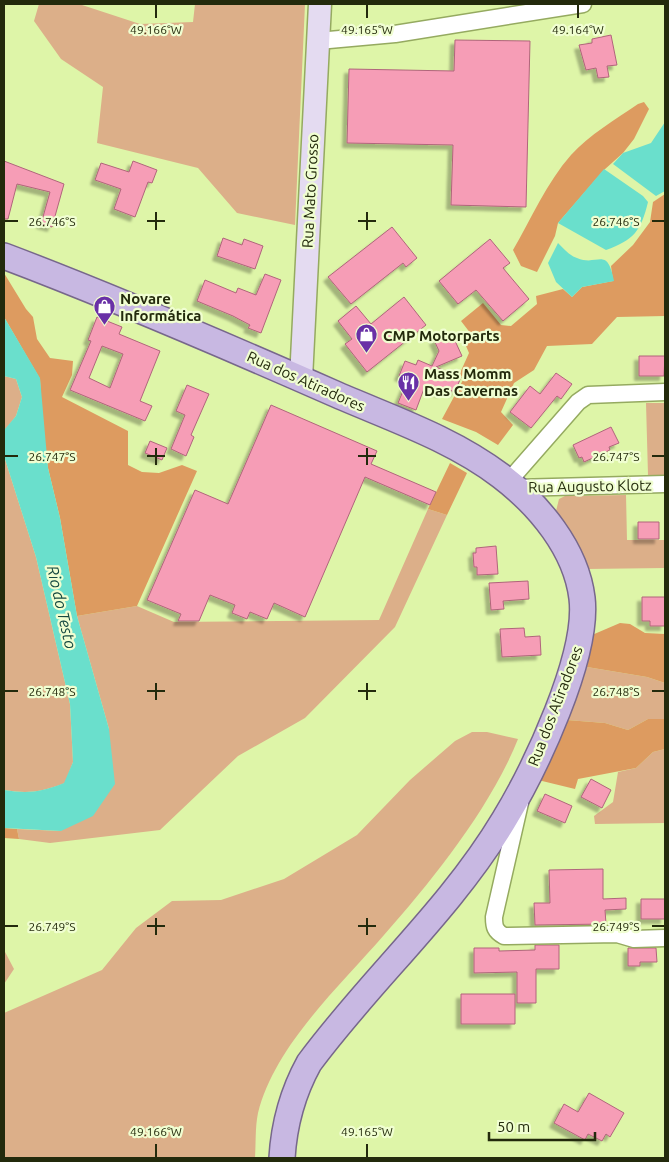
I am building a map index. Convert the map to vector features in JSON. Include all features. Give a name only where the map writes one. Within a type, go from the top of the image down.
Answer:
[{"type":"main road","name":"Rua dos Atiradores","points":[[4,256],[143,310],[445,442],[472,456],[512,485],[535,506],[552,528],[567,554],[582,596],[583,623],[581,640],[569,679],[522,789],[461,885],[309,1063],[300,1080],[293,1101],[286,1127],[282,1158]]},
{"type":"street","name":"Rua Mato Grosso","points":[[301,379],[320,4]]},
{"type":"street","points":[[318,41],[394,34],[583,4]]},
{"type":"street","points":[[512,485],[578,402],[588,395],[665,392]]},
{"type":"street","name":"Rua Augusto Klotz","points":[[512,485],[665,484]]},
{"type":"street","points":[[522,789],[510,854],[494,917],[494,926],[498,933],[504,936],[616,934],[634,939],[665,938]]},
{"type":"shaded area","points":[[39,4],[79,4],[140,24],[193,22],[195,4],[305,4],[295,225],[237,213],[198,168],[97,143],[103,87],[61,59],[34,21]]},
{"type":"shaded area","points":[[644,102],[649,109],[634,139],[558,223],[555,236],[537,272],[521,266],[513,250],[562,166],[594,134],[638,104]]},
{"type":"shaded area","points":[[665,194],[665,316],[617,317],[592,344],[547,346],[534,370],[514,383],[501,412],[513,425],[498,445],[476,432],[442,419],[463,380],[460,373],[469,353],[466,346],[471,334],[461,321],[483,303],[501,325],[511,326],[537,304],[536,296],[563,289],[572,297],[582,287],[613,281],[611,266],[633,245],[650,222],[653,202]]},
{"type":"shaded area","points":[[4,273],[33,317],[37,339],[50,358],[73,361],[72,375],[62,397],[128,431],[128,465],[142,472],[159,473],[182,465],[197,471],[137,606],[77,616],[60,518],[43,438],[40,379],[4,317]]},
{"type":"shaded area","points":[[4,376],[16,379],[22,397],[16,416],[5,430],[4,456]]},
{"type":"shaded area","points":[[646,403],[665,403],[665,475],[648,475]]},
{"type":"shaded area","points":[[4,456],[36,557],[70,704],[73,762],[65,783],[35,791],[4,790]]},
{"type":"shaded area","points":[[450,463],[467,473],[447,515],[428,509]]},
{"type":"shaded area","points":[[626,495],[627,540],[664,540],[665,594],[664,568],[587,569],[567,528],[556,511],[559,499],[565,496]]},
{"type":"shaded area","points":[[428,509],[447,515],[395,627],[305,718],[238,756],[160,830],[50,843],[19,839],[17,829],[61,831],[109,729],[77,616],[137,606],[174,622],[379,620]]},
{"type":"shaded area","points":[[620,623],[630,624],[645,633],[665,634],[665,683],[647,677],[587,667],[592,635]]},
{"type":"shaded area","points":[[587,667],[647,677],[665,683],[665,719],[648,719],[628,730],[605,723],[567,720]]},
{"type":"shaded area","points":[[648,719],[665,719],[665,749],[653,752],[636,768],[578,779],[575,789],[538,780],[567,720],[605,723],[628,730]]},
{"type":"shaded area","points":[[472,732],[487,732],[518,739],[492,791],[459,842],[402,914],[329,996],[294,1040],[266,1088],[258,1113],[255,1158],[4,1158],[4,1013],[102,970],[136,928],[172,901],[221,900],[284,879],[357,835],[410,780],[455,741]]},
{"type":"shaded area","points":[[665,749],[665,823],[595,824],[594,816],[613,802],[618,772],[636,768],[653,752]]},
{"type":"shaded area","points":[[4,828],[17,829],[19,839],[4,838]]},
{"type":"shaded area","points":[[4,950],[14,969],[4,984]]},
{"type":"water","points":[[665,122],[665,191],[656,196],[613,164],[623,153],[651,143]]},
{"type":"water","points":[[604,169],[643,196],[648,202],[635,233],[630,238],[606,250],[558,223]]},
{"type":"water","points":[[558,243],[574,257],[584,260],[605,260],[611,270],[614,281],[582,287],[572,297],[556,282],[548,263]]},
{"type":"water","name":"Rio do Testo","points":[[4,317],[40,378],[48,468],[60,518],[77,616],[109,729],[115,784],[93,816],[61,831],[4,828],[4,790],[34,791],[64,783],[73,762],[70,704],[36,557],[4,456],[5,429],[16,416],[22,397],[16,379],[4,376]]},
{"type":"building","points":[[611,35],[617,65],[607,66],[609,77],[598,78],[596,68],[586,70],[579,45],[592,43],[592,39]]},
{"type":"building","points":[[455,40],[530,41],[526,207],[451,205],[453,145],[347,143],[349,69],[454,71]]},
{"type":"building","points":[[4,161],[64,184],[52,227],[41,224],[50,192],[17,184],[8,219],[4,219]]},
{"type":"building","points":[[133,161],[157,170],[152,183],[148,182],[135,217],[114,209],[121,189],[95,180],[101,163],[129,172]]},
{"type":"building","points":[[392,227],[417,258],[406,267],[403,263],[351,304],[328,277]]},
{"type":"building","points":[[223,238],[242,245],[244,239],[263,246],[255,269],[217,256]]},
{"type":"building","points":[[490,239],[510,263],[503,268],[529,299],[503,321],[476,290],[458,304],[439,281]]},
{"type":"building","points":[[265,274],[281,280],[261,333],[248,328],[250,325],[233,316],[197,301],[205,280],[236,293],[238,288],[256,295]]},
{"type":"building","points":[[404,297],[426,325],[367,372],[345,344],[352,339],[338,321],[356,306],[371,324]]},
{"type":"building","points":[[97,317],[122,327],[119,334],[160,351],[140,401],[152,406],[145,421],[70,390],[91,341],[88,340]],"holes":[[[102,346],[123,354],[110,388],[89,378]]]},
{"type":"building","points":[[451,332],[462,356],[436,367],[461,377],[455,392],[443,388],[442,393],[425,386],[416,410],[398,403],[408,379],[399,376],[405,361],[416,365],[418,360],[432,366],[439,351],[434,340]]},
{"type":"building","points":[[639,356],[665,356],[664,376],[639,376]]},
{"type":"building","points":[[556,373],[572,384],[561,399],[557,396],[531,428],[510,412],[530,386],[540,394]]},
{"type":"building","points":[[187,385],[209,394],[191,435],[194,437],[186,456],[171,449],[185,415],[176,411]]},
{"type":"building","points":[[271,405],[377,451],[371,464],[436,492],[430,505],[365,477],[305,617],[274,603],[267,619],[250,612],[247,619],[232,613],[235,605],[210,595],[199,621],[178,621],[181,614],[147,600],[195,490],[228,504]]},
{"type":"building","points":[[611,427],[619,443],[609,447],[610,450],[584,462],[582,457],[579,458],[573,445]]},
{"type":"building","points":[[150,441],[167,448],[162,460],[145,453]]},
{"type":"building","points":[[638,522],[659,522],[659,539],[638,539]]},
{"type":"building","points":[[496,546],[498,574],[477,575],[477,567],[474,567],[473,553],[476,553],[476,548]]},
{"type":"building","points":[[528,581],[529,599],[503,601],[504,609],[491,610],[489,583]]},
{"type":"building","points":[[642,597],[665,597],[665,626],[650,626],[650,621],[642,621]]},
{"type":"building","points":[[524,628],[525,637],[540,636],[541,655],[502,657],[500,629]]},
{"type":"building","points":[[591,779],[611,790],[602,808],[581,797]]},
{"type":"building","points":[[545,794],[572,806],[565,823],[537,811]]},
{"type":"building","points":[[603,869],[603,899],[626,898],[626,909],[605,910],[606,924],[535,925],[534,903],[550,903],[549,870]]},
{"type":"building","points":[[641,899],[665,899],[665,919],[641,919]]},
{"type":"building","points":[[535,945],[559,945],[559,969],[536,969],[536,1003],[517,1003],[517,972],[474,973],[474,948],[499,948],[499,951],[535,950]]},
{"type":"building","points":[[628,948],[656,948],[657,962],[640,962],[640,966],[628,966]]},
{"type":"building","points":[[461,994],[515,994],[515,1024],[461,1024]]},
{"type":"building","points":[[589,1093],[624,1113],[610,1137],[606,1134],[602,1141],[588,1134],[585,1140],[554,1123],[564,1104],[578,1112]]},
{"type":"place","name":"Novare Informática","points":[[104,326]]},
{"type":"place","name":"CMP Motorparts","points":[[367,354]]},
{"type":"place","name":"Mass Momm Das Cavernas","points":[[408,401]]}]
